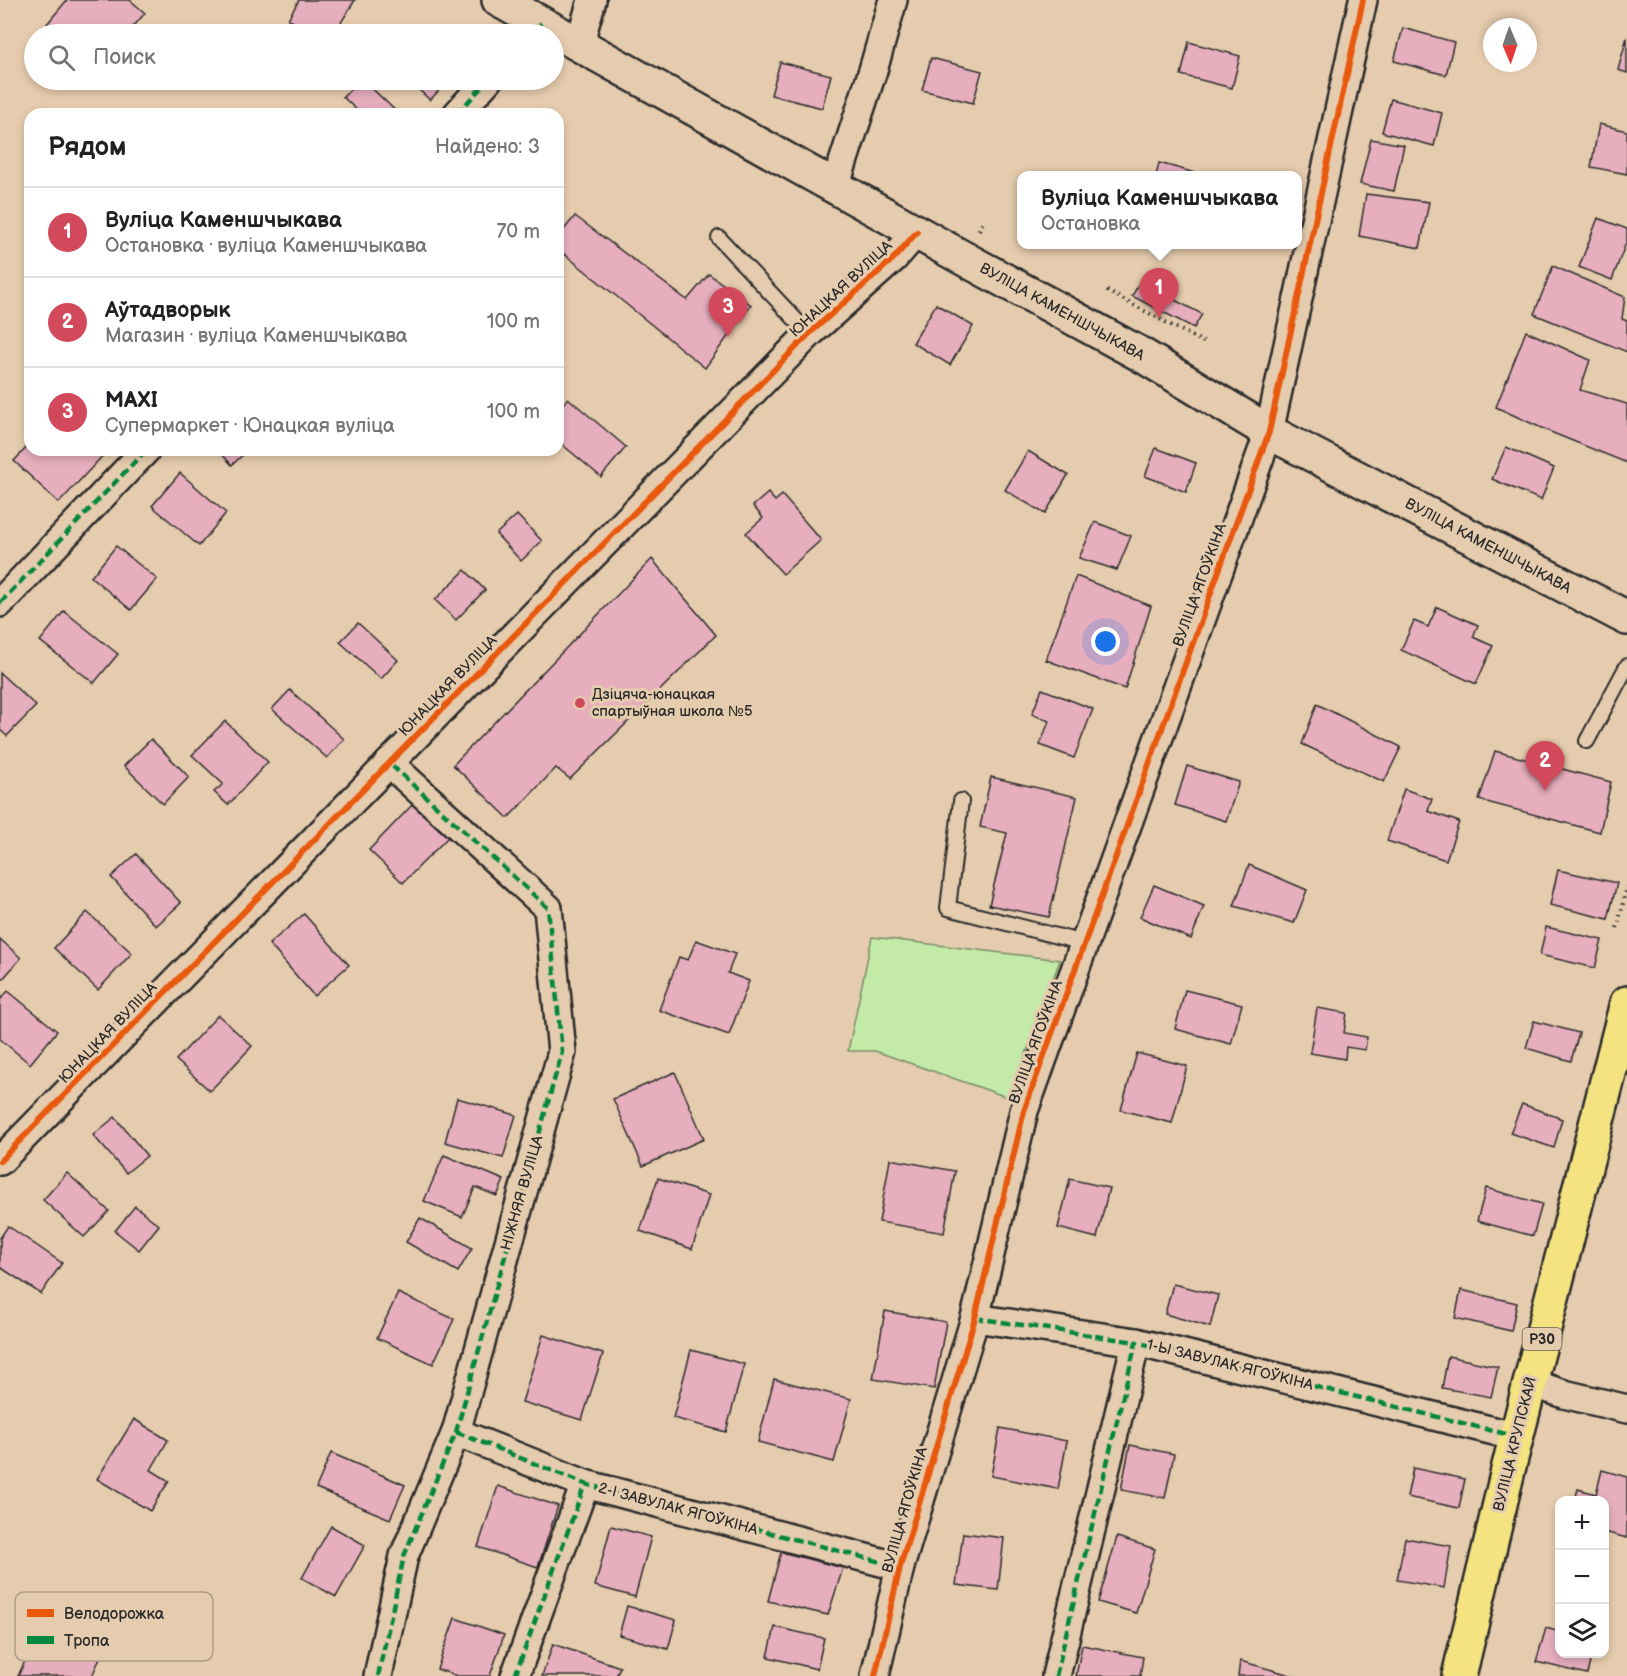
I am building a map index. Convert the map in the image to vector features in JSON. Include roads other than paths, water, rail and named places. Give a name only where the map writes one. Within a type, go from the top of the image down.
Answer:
[{"type":"main road","name":"ВУЛІЦА КРУПСКАЙ","points":[[1459,1676],[1627,1003]]},
{"type":"street","name":"ВУЛІЦА КАМЕНШЧЫКАВА","points":[[499,0],[529,24]]},
{"type":"street","points":[[579,45],[592,0]]},
{"type":"street","points":[[835,187],[893,0]]},
{"type":"street","name":"ВУЛІЦА ЯГОЎКІНА","points":[[875,1676],[900,1567],[975,1318],[1024,1111],[1269,432],[1363,0]]},
{"type":"street","name":"ВУЛІЦА КАМЕНШЧЫКАВА","points":[[564,40],[579,45],[1140,354],[1269,432],[1627,618]]},
{"type":"street","points":[[463,108],[480,90]]},
{"type":"street","name":"ЮНАЦКАЯ ВУЛІЦА","points":[[0,1161],[809,334],[894,258],[917,232]]},
{"type":"street","points":[[0,603],[140,456]]},
{"type":"street","name":"НІЖНЯЯ ВУЛІЦА","points":[[378,1676],[404,1556],[456,1432],[562,1052],[548,908],[389,763]]},
{"type":"street","points":[[975,1318],[1136,1342]]},
{"type":"street","name":"1-Ы ЗАВУЛАК ЯГОЎКІНА","points":[[1056,1676],[1136,1342],[1518,1437]]},
{"type":"street","points":[[1531,1383],[1564,1394],[1627,1409]]},
{"type":"street","points":[[456,1432],[585,1484]]},
{"type":"street","name":"2-І ЗАВУЛАК ЯГОЎКІНА","points":[[515,1676],[585,1484],[900,1567]]},
{"type":"lane","points":[[719,238],[809,334]]},
{"type":"lane","points":[[1587,741],[1627,666]]},
{"type":"lane","points":[[961,801],[948,908],[1084,944]]},
{"type":"place","name":"Вуліца Каменшчыкава","points":[[1159,318]]},
{"type":"place","name":"MAXI","points":[[728,337]]},
{"type":"place","name":"Дзіцяча-юнацкая спартыўная школа №5","points":[[580,703]]},
{"type":"place","name":"Аўтадворык","points":[[1545,791]]}]
